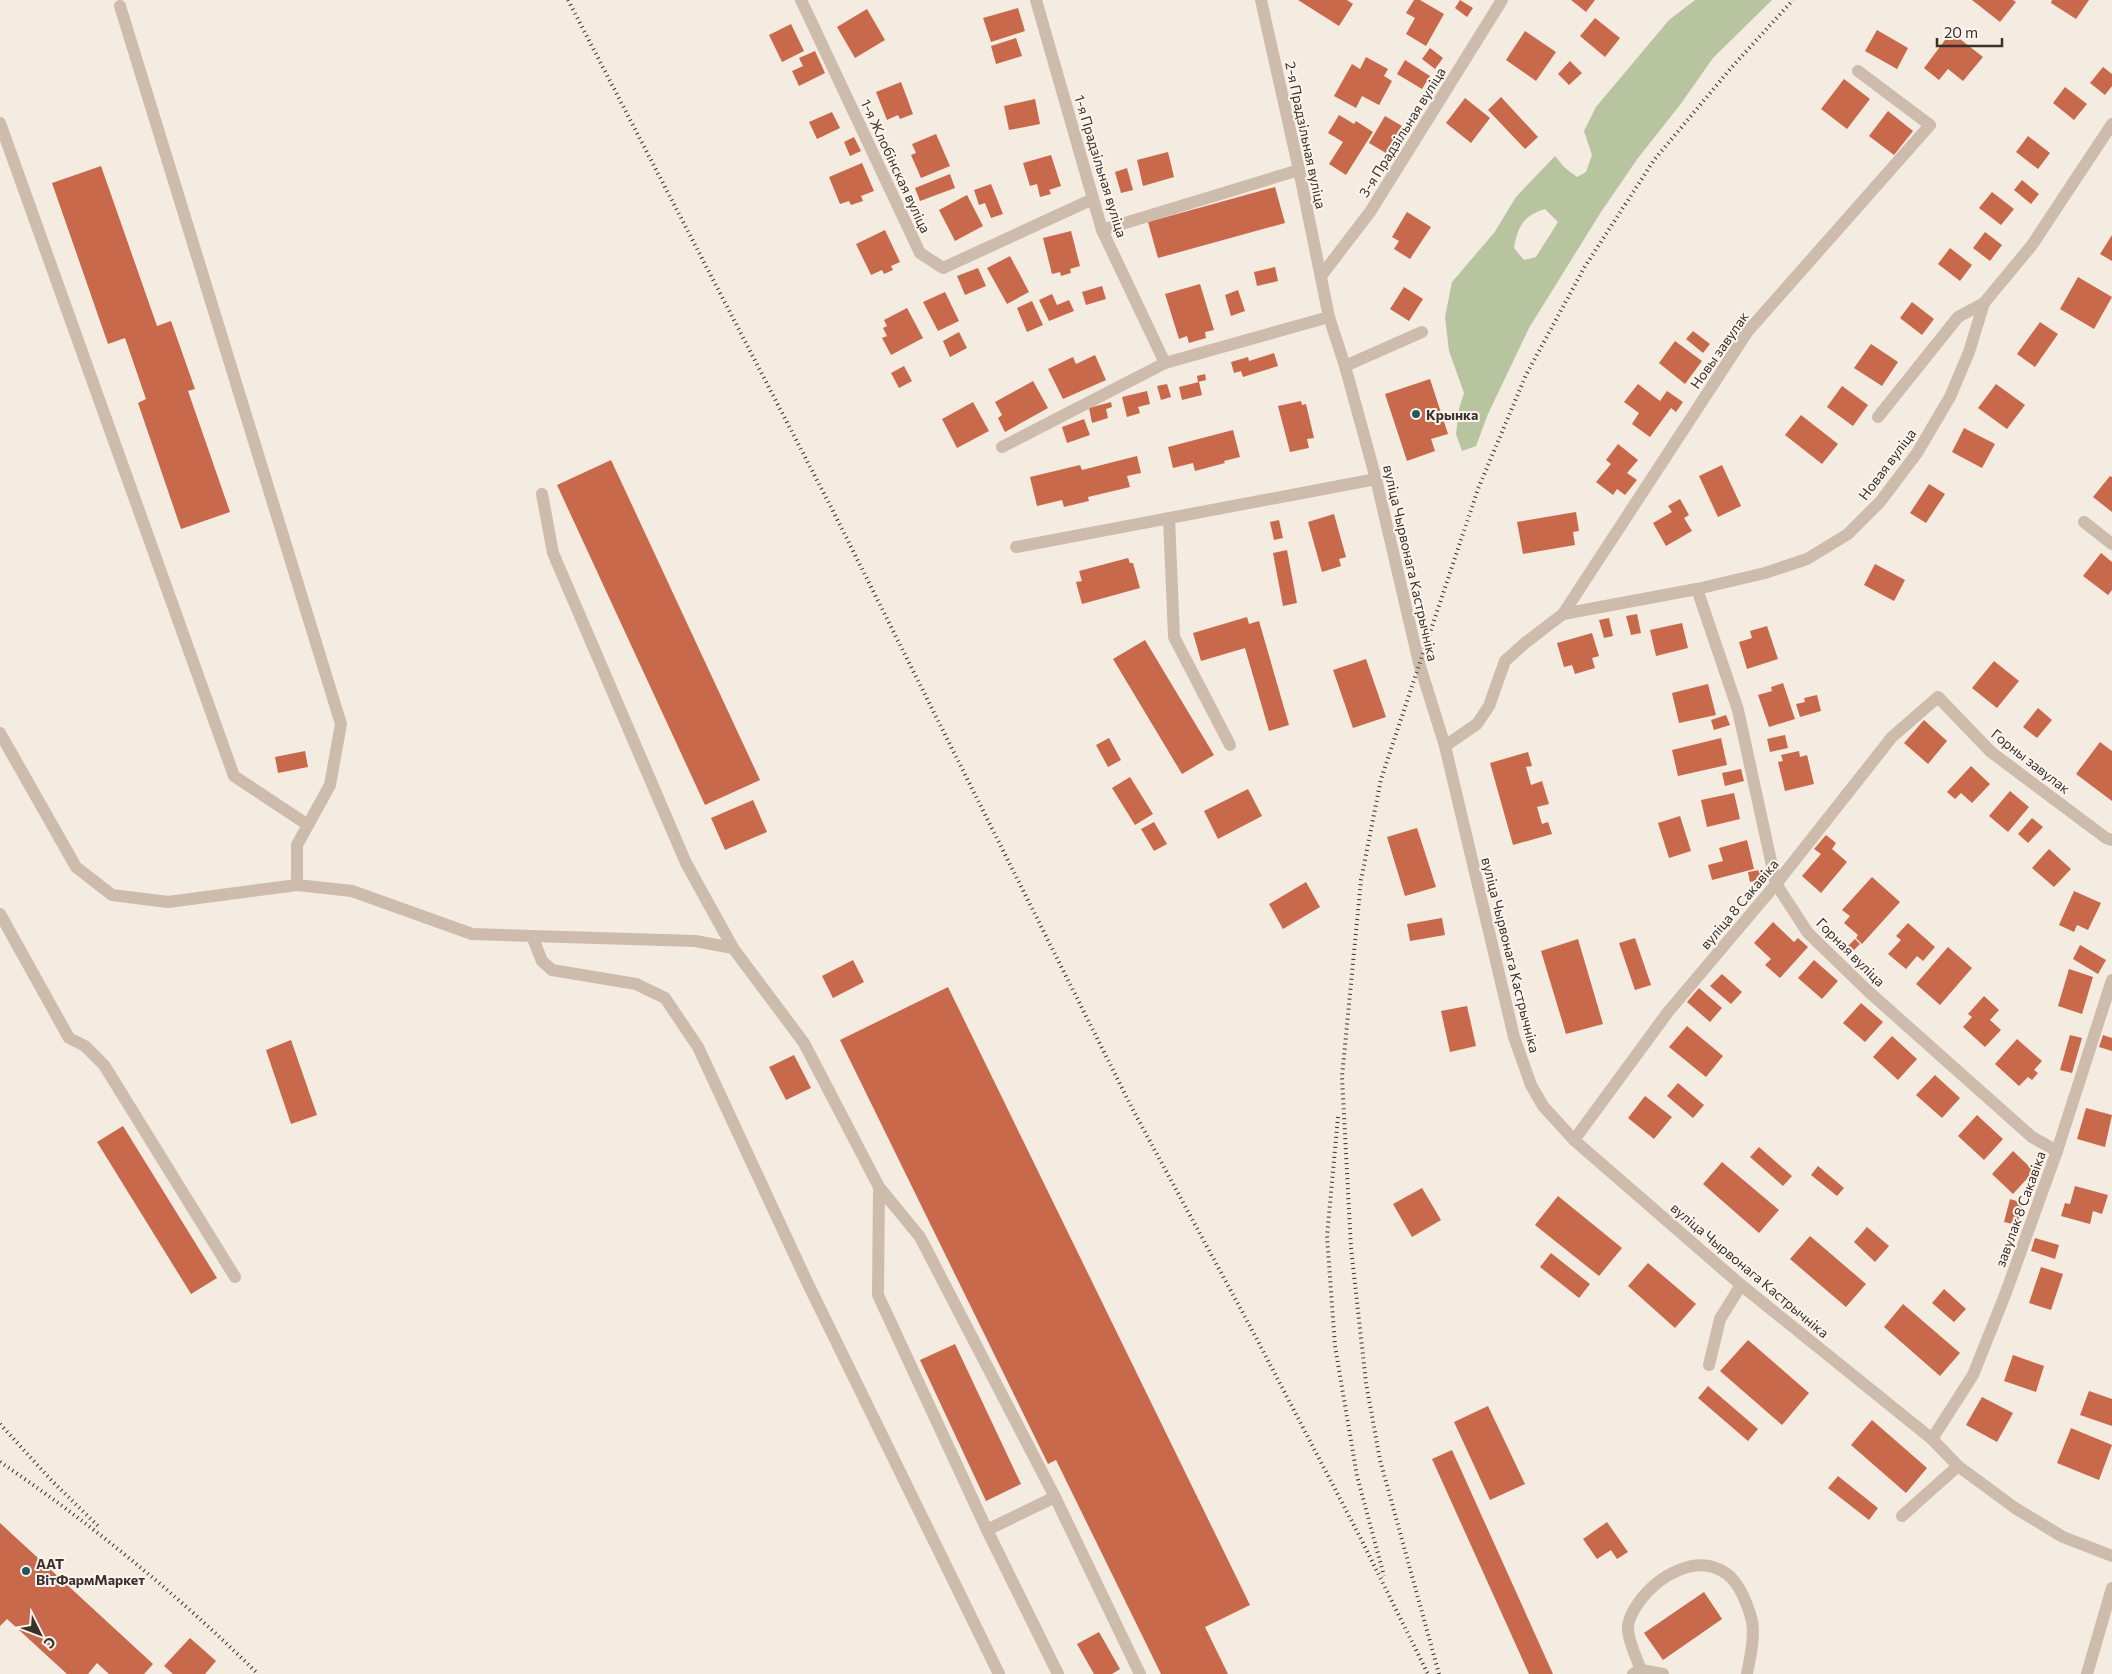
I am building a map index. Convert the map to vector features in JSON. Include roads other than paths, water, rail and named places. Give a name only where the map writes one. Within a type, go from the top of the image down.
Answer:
[{"type":"street","name":"1-я Жлобінская вуліца","points":[[801,0],[920,253],[943,268],[1093,200]]},
{"type":"street","name":"1-я Прадзільная вуліца","points":[[1036,0],[1102,230],[1165,363]]},
{"type":"street","name":"2-я Прадзільная вуліца","points":[[1261,0],[1321,276]]},
{"type":"street","name":"3-я Прадзільная вуліца","points":[[1321,276],[1370,212],[1502,0]]},
{"type":"street","points":[[120,6],[341,724],[330,785],[297,845],[296,885]]},
{"type":"street","name":"Новы завулак","points":[[1563,614],[1748,331],[1930,125],[1858,71]]},
{"type":"street","points":[[0,123],[234,776],[308,825]]},
{"type":"street","name":"Новая вуліца","points":[[1444,746],[1477,724],[1489,706],[1505,662],[1525,643],[1563,614],[1697,589],[1765,573],[1806,559],[1848,534],[1874,509],[1917,453],[1950,397],[1969,352],[1984,304],[2032,245],[2112,124]]},
{"type":"street","points":[[1102,230],[1299,170]]},
{"type":"street","name":"вуліца Чырвонага Кастрычніка","points":[[1321,276],[1329,318],[1345,366],[1376,479],[1419,663],[1444,746],[1514,1037],[1530,1085],[1543,1106],[1574,1140],[1741,1285],[1932,1439],[1958,1466],[2015,1508],[2063,1537],[2112,1556]]},
{"type":"street","points":[[1878,417],[1958,317],[1984,304]]},
{"type":"street","points":[[1002,447],[1165,363],[1329,318]]},
{"type":"street","points":[[1345,366],[1422,332]]},
{"type":"street","points":[[1016,547],[1376,479]]},
{"type":"street","points":[[542,494],[553,553],[686,863],[734,948],[804,1043],[879,1188],[920,1237],[1055,1497],[1140,1674]]},
{"type":"street","points":[[1169,518],[1174,638],[1230,744]]},
{"type":"street","points":[[2084,522],[2112,544]]},
{"type":"street","name":"Горная вуліца","points":[[1697,589],[1738,710],[1776,884],[1808,933],[1869,992],[2032,1138],[2057,1151]]},
{"type":"street","name":"вуліца 8 Сакавіка","points":[[1574,1140],[1668,1012],[1776,884],[1892,737],[1938,697]]},
{"type":"street","name":"Горны завулак","points":[[1938,697],[1990,752],[2106,838],[2112,840]]},
{"type":"street","points":[[0,734],[76,867],[112,895],[168,902],[296,885],[352,891],[472,934],[695,941],[734,948]]},
{"type":"street","points":[[0,914],[69,1038],[85,1046],[104,1065],[235,1277]]},
{"type":"street","points":[[532,936],[542,961],[552,970],[636,984],[665,998],[698,1047],[808,1284],[999,1674]]},
{"type":"street","name":"завулак 8 Сакавіка","points":[[1932,1439],[1973,1375],[2005,1296],[2057,1151],[2112,980]]},
{"type":"street","points":[[879,1188],[878,1295],[987,1530],[1058,1674]]},
{"type":"street","points":[[1709,1365],[1720,1319],[1741,1285]]},
{"type":"street","points":[[1902,1516],[1958,1466]]},
{"type":"street","points":[[987,1530],[1055,1497]]},
{"type":"street","points":[[1664,1674],[1637,1672],[1628,1628],[1635,1608],[1646,1592],[1662,1579],[1681,1568],[1707,1566],[1728,1574],[1742,1593],[1752,1623],[1751,1654],[1747,1674]]},
{"type":"street","points":[[2087,1674],[2112,1588]]},
{"type":"railway","points":[[568,0],[833,511],[1133,1110],[1251,1328],[1360,1537],[1428,1674]]},
{"type":"railway","points":[[1439,1674],[1380,1460],[1366,1383],[1351,1248],[1342,1077],[1361,880],[1381,779],[1478,489],[1526,375],[1584,268],[1654,160],[1731,68],[1793,0]]},
{"type":"railway","points":[[1338,1117],[1327,1236],[1335,1346],[1357,1476],[1384,1576]]},
{"type":"railway","points":[[0,1424],[53,1482],[98,1526]]},
{"type":"railway","points":[[0,1462],[68,1510],[134,1562],[258,1674]]},
{"type":"place","name":"Крынка","points":[[1416,414]]},
{"type":"place","name":"ААТ ВітФармМаркет","points":[[26,1571]]}]
